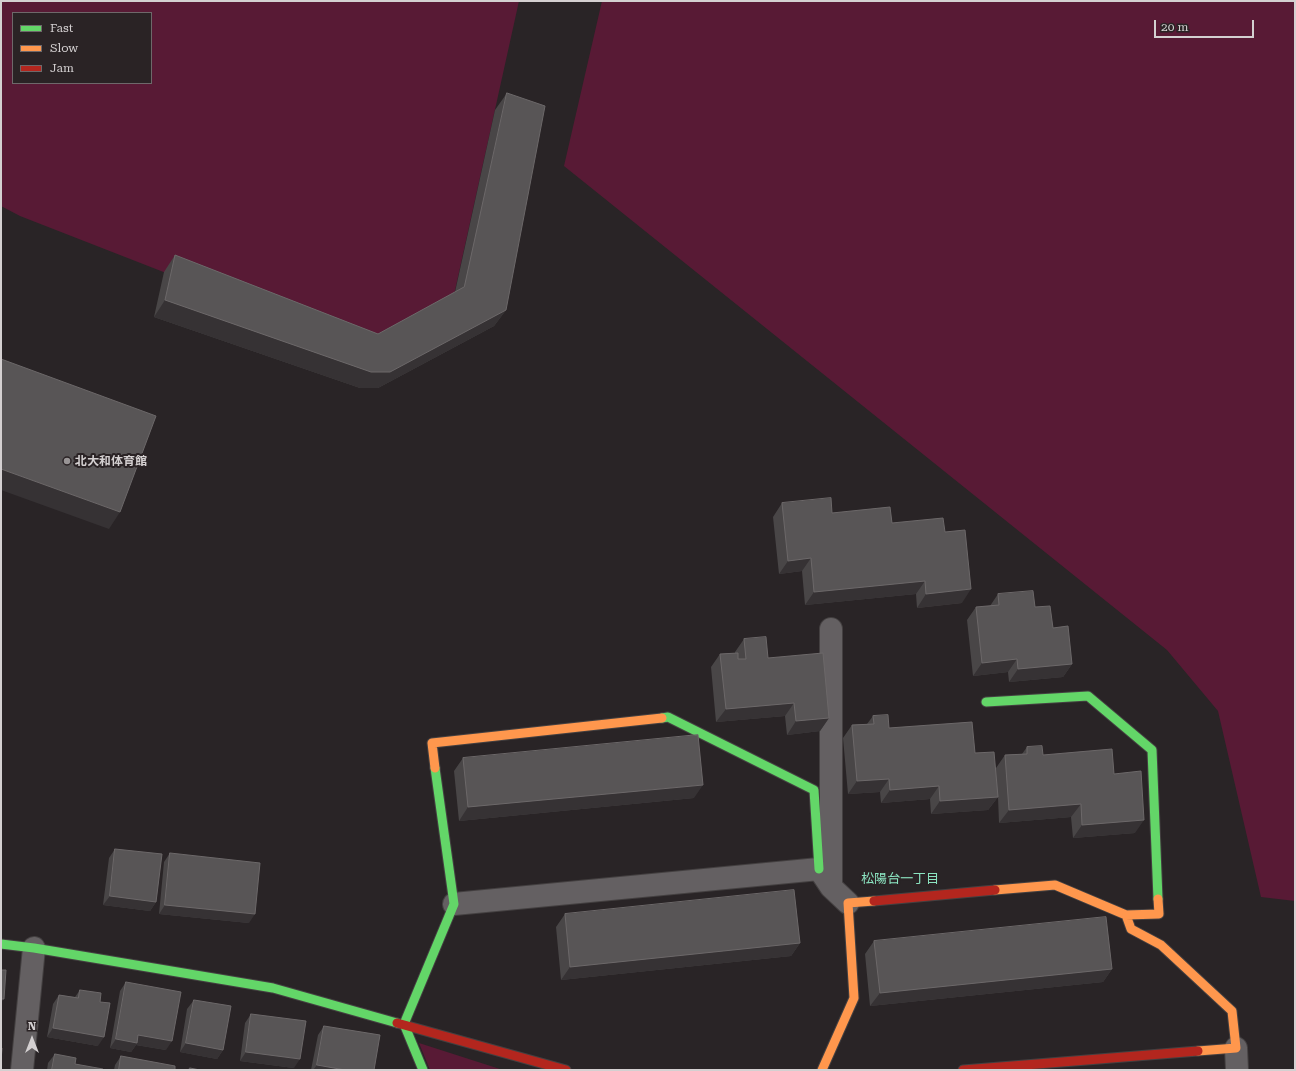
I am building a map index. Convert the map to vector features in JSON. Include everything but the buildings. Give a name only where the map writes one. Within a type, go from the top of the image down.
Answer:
[{"type":"street","points":[[825,878],[831,629]]},
{"type":"street","points":[[848,903],[1055,885],[1126,915],[1159,914],[1152,750],[1088,696],[986,702]]},
{"type":"street","points":[[423,1070],[404,1024],[454,904],[432,743],[668,717],[814,790],[825,878],[848,903],[854,998],[822,1070]]},
{"type":"street","points":[[454,904],[825,878]]},
{"type":"street","points":[[1126,915],[1131,929],[1161,945],[1232,1011],[1237,1070]]},
{"type":"street","points":[[1,944],[34,948],[273,988],[566,1070]]},
{"type":"street","points":[[22,1070],[34,948]]},
{"type":"street","points":[[963,1070],[1236,1048]]},
{"type":"shaded area","points":[[1,1],[519,1],[452,304],[366,351],[20,216],[1,206]]},
{"type":"shaded area","points":[[602,1],[1295,1],[1295,901],[1261,897],[1218,711],[1167,650],[564,166]]},
{"type":"shaded area","points":[[419,1043],[503,1070],[430,1070]]},
{"type":"traffic: fast","points":[[986,702],[1088,696],[1152,750],[1158,899]]},
{"type":"traffic: fast","points":[[662,718],[668,717],[814,790],[819,869]]},
{"type":"traffic: fast","points":[[423,1070],[404,1024],[454,904],[435,768]]},
{"type":"traffic: fast","points":[[1,944],[34,948],[273,988],[397,1023]]},
{"type":"traffic: slow","points":[[435,768],[432,743],[662,718]]},
{"type":"traffic: slow","points":[[995,890],[1055,885],[1126,915],[1159,914],[1158,899]]},
{"type":"traffic: slow","points":[[822,1070],[854,998],[848,903],[874,901]]},
{"type":"traffic: slow","points":[[1126,915],[1131,929],[1161,945],[1232,1011],[1236,1048],[1198,1051]]},
{"type":"traffic: jam","points":[[874,901],[995,890]]},
{"type":"traffic: jam","points":[[397,1023],[566,1070]]},
{"type":"traffic: jam","points":[[963,1070],[1198,1051]]},
{"type":"place","name":"北大和体育館","points":[[67,461]]},
{"type":"district","name":"松陽台一丁目","points":[[900,879]]}]
